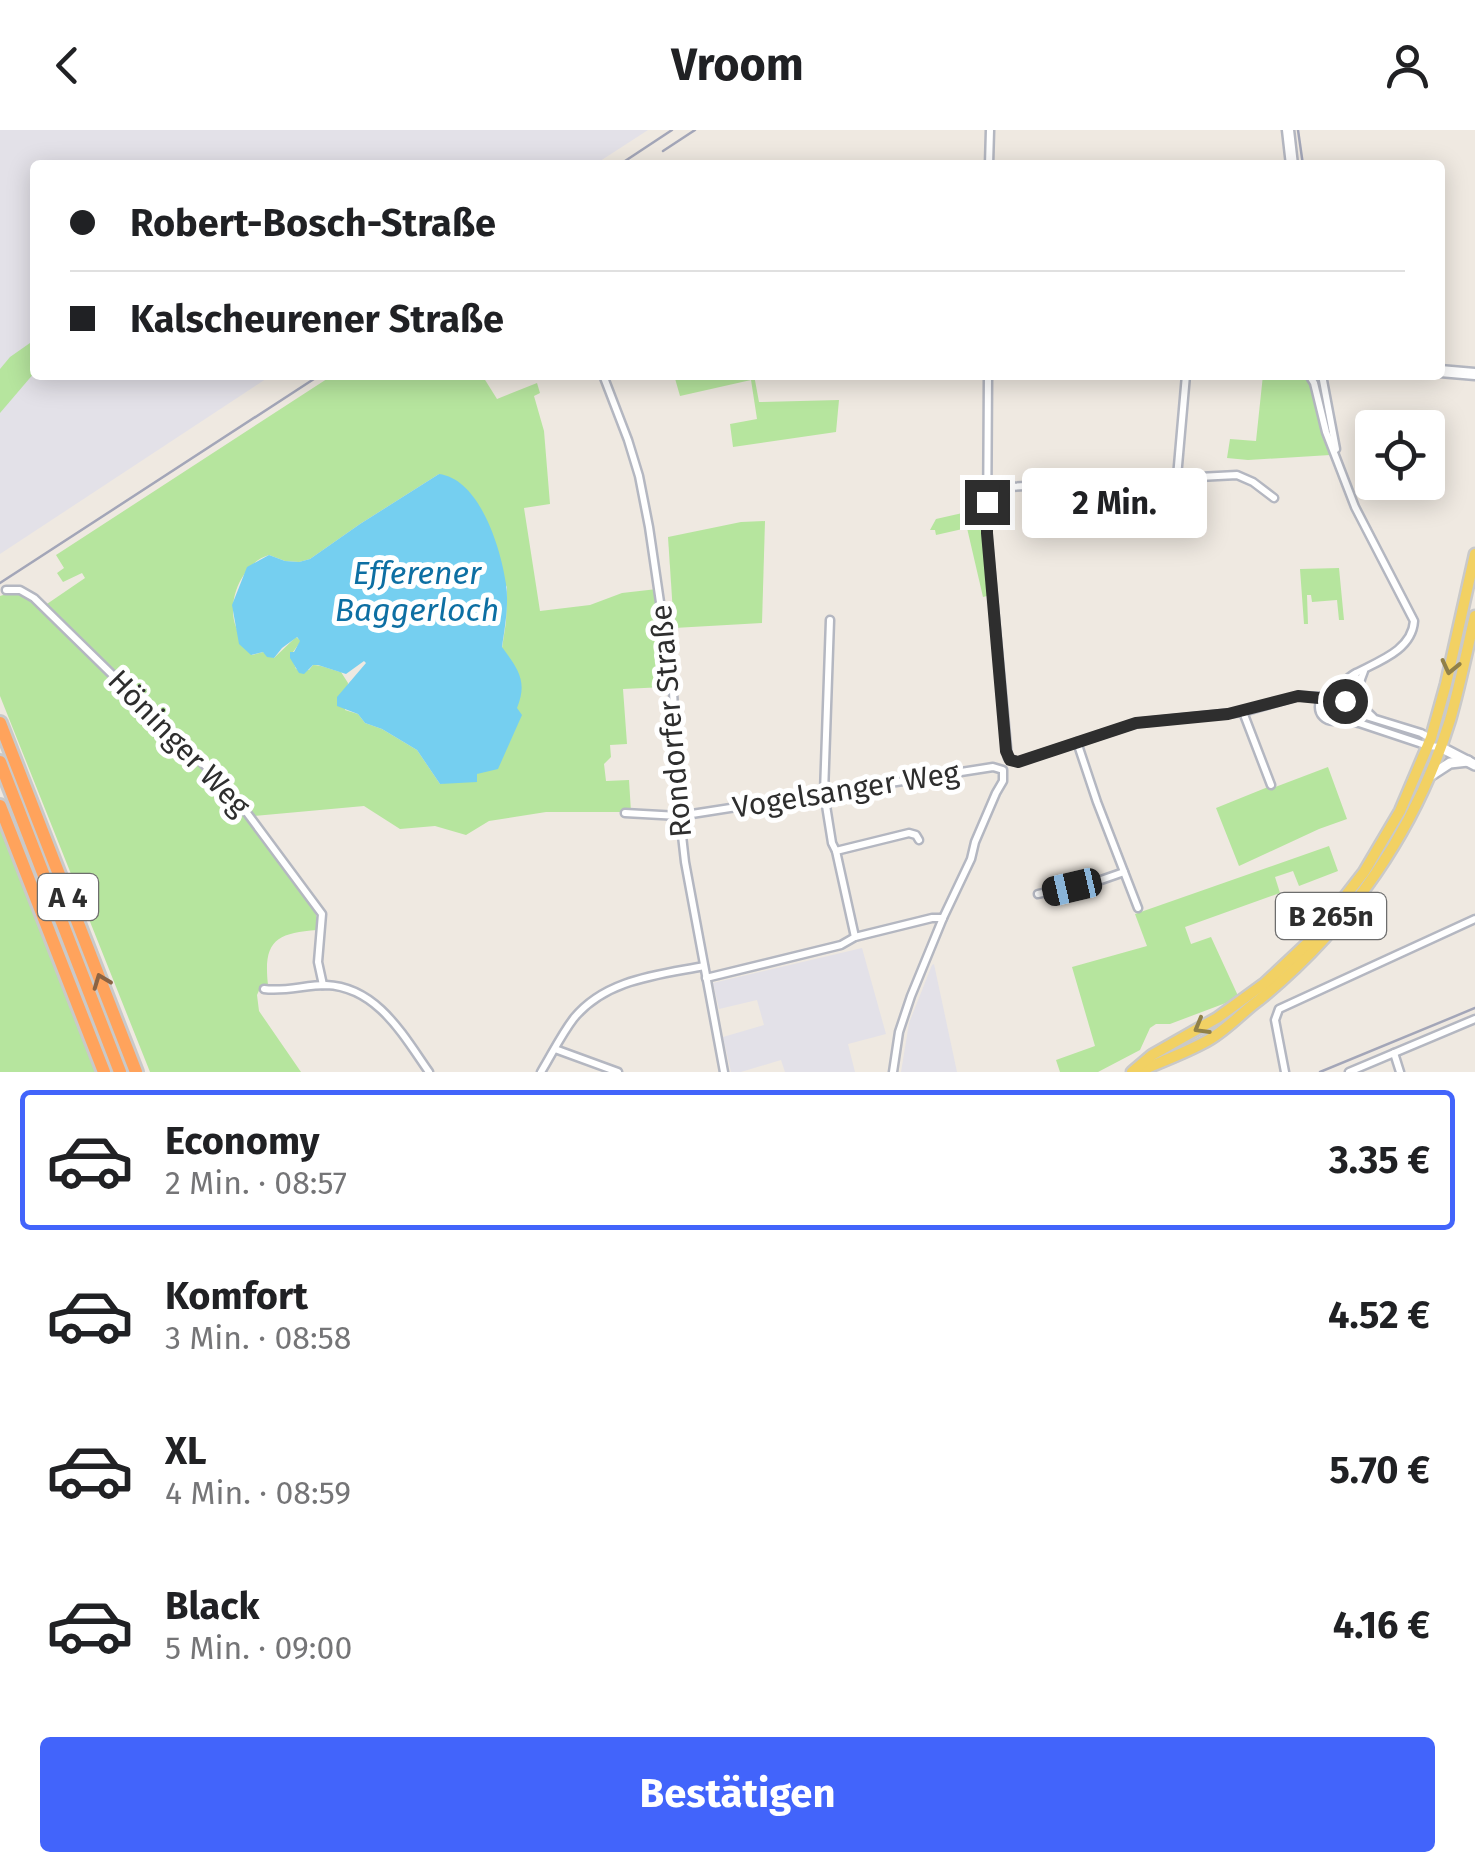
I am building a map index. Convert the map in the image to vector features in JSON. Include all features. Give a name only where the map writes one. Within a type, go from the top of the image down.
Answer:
[{"type":"highway","name":"A 4","points":[[0,723],[136,1072]]},
{"type":"highway","name":"A 4","points":[[0,762],[120,1072]]},
{"type":"highway","points":[[0,806],[104,1072]]},
{"type":"highway","points":[[15,844],[77,962]]},
{"type":"main road","points":[[1288,130],[1291,160]]},
{"type":"main road","points":[[1445,372],[1475,374]]},
{"type":"main road","name":"B 265n","points":[[1134,1072],[1212,1038],[1294,970],[1331,932],[1378,871],[1428,777],[1475,554]]},
{"type":"main road","name":"B 265n","points":[[1134,1072],[1159,1050],[1240,1003],[1284,967],[1346,897],[1400,811],[1455,702],[1475,616]]},
{"type":"street","points":[[989,160],[990,130]]},
{"type":"street","name":"Rondorfer Straße","points":[[605,380],[639,476],[649,527],[672,691],[685,862],[724,1072]]},
{"type":"street","points":[[988,380],[987,533],[1008,758],[1014,762],[1144,722],[1243,712],[1307,696],[1343,698]]},
{"type":"street","points":[[1177,477],[1186,380]]},
{"type":"street","points":[[1312,380],[1326,432],[1355,507],[1414,622],[1413,634],[1401,648],[1357,672],[1320,703],[1320,710]]},
{"type":"street","points":[[1323,380],[1337,460]]},
{"type":"street","points":[[987,488],[1237,475],[1274,498]]},
{"type":"street","name":"Höninger Weg","points":[[6,590],[20,590],[34,598],[230,790],[322,914],[318,962],[323,985]]},
{"type":"street","points":[[830,620],[824,793],[855,937]]},
{"type":"street","points":[[1364,670],[1346,689],[1343,698],[1347,707],[1472,763]]},
{"type":"street","points":[[1364,670],[1359,700],[1376,720]]},
{"type":"street","points":[[1292,698],[1310,702],[1326,720],[1359,723],[1433,744]]},
{"type":"street","points":[[1340,719],[1347,707]]},
{"type":"street","points":[[1243,712],[1272,785]]},
{"type":"street","points":[[1077,742],[1138,908]]},
{"type":"street","points":[[1428,777],[1450,763],[1472,763]]},
{"type":"street","name":"Vogelsanger Weg","points":[[625,813],[680,816],[999,767],[1005,773],[1003,781],[943,918]]},
{"type":"street","points":[[836,851],[909,833],[919,840]]},
{"type":"street","points":[[1038,894],[1124,872]]},
{"type":"street","points":[[706,978],[838,946],[855,937],[943,918],[902,1020],[894,1072]]},
{"type":"street","points":[[1285,1072],[1275,1020],[1280,1008],[1475,919]]},
{"type":"street","points":[[540,1072],[581,1011],[602,994],[633,981],[704,966]]},
{"type":"street","points":[[264,989],[323,985],[354,991],[377,1004],[429,1072]]},
{"type":"street","points":[[1349,1072],[1475,1019]]},
{"type":"street","points":[[555,1049],[618,1072]]},
{"type":"street","points":[[1394,1053],[1400,1072]]},
{"type":"shaded area","points":[[0,130],[648,130],[602,160],[30,160],[30,380],[264,380],[0,554]]},
{"type":"shaded area","points":[[862,948],[886,1034],[848,1044],[855,1072],[785,1072],[781,1060],[731,1072],[723,1037],[764,1025],[757,1000],[719,1009],[713,983]]},
{"type":"shaded area","points":[[934,964],[957,1072],[901,1072],[909,1023]]},
{"type":"green space","points":[[30,343],[30,378],[0,413],[0,369]]},
{"type":"green space","points":[[325,380],[485,380],[497,399],[537,383],[540,393],[534,396],[544,431],[550,504],[524,508],[540,611],[590,605],[622,593],[657,589],[665,687],[623,689],[627,744],[610,745],[611,757],[604,764],[606,781],[629,780],[631,812],[546,812],[489,821],[466,835],[435,826],[400,829],[364,806],[254,816],[221,777],[44,606],[85,578],[82,573],[63,582],[57,573],[64,568],[56,555]],"holes":[[[439,474],[507,587],[502,648],[517,708],[477,774],[440,784],[417,750],[345,710],[348,683],[341,672],[316,665],[309,670],[296,669],[290,653],[301,641],[296,637],[274,658],[263,652],[252,655],[239,634],[233,606],[244,574],[259,559],[269,555],[285,561],[310,559]]]},
{"type":"green space","points":[[675,380],[751,380],[680,396]]},
{"type":"green space","points":[[751,380],[755,380],[759,402],[839,400],[836,432],[733,447],[730,424],[757,419]]},
{"type":"green space","points":[[1262,380],[1308,381],[1313,387],[1330,455],[1227,458],[1230,439],[1256,441]]},
{"type":"green space","points":[[980,509],[987,596],[983,597],[967,528],[936,535],[935,530],[930,530],[936,519]]},
{"type":"green space","points":[[765,521],[762,623],[674,628],[668,537]]},
{"type":"green space","points":[[1339,568],[1344,620],[1339,620],[1337,600],[1312,602],[1311,595],[1307,595],[1308,624],[1304,624],[1300,569]]},
{"type":"green space","points":[[12,592],[32,599],[227,792],[313,906],[317,930],[291,934],[275,942],[268,958],[268,985],[261,986],[257,995],[259,1011],[301,1072],[150,1072],[0,696],[0,596]]},
{"type":"green space","points":[[1328,767],[1347,819],[1239,866],[1216,808]]},
{"type":"green space","points":[[0,823],[16,869],[99,1072],[0,1072]]},
{"type":"green space","points":[[1329,846],[1338,871],[1299,886],[1293,871],[1275,877],[1280,893],[1185,927],[1191,944],[1211,937],[1239,998],[1170,1024],[1156,1024],[1150,1028],[1140,1050],[1098,1072],[1060,1072],[1056,1060],[1095,1046],[1072,967],[1147,946],[1135,914]]},
{"type":"water","name":"Efferener Baggerloch","points":[[439,474],[466,488],[493,535],[507,592],[502,647],[517,669],[522,690],[517,708],[522,715],[498,769],[477,774],[477,782],[440,784],[417,750],[365,723],[358,714],[337,706],[337,697],[364,661],[346,674],[318,665],[299,673],[290,658],[290,652],[300,641],[297,637],[274,658],[263,652],[251,655],[239,644],[232,605],[247,567],[269,555],[285,561],[310,559]]},
{"type":"tram line","points":[[1320,1072],[1475,1008]]},
{"type":"railway","points":[[627,160],[672,130]]},
{"type":"railway","points":[[663,151],[695,130]]},
{"type":"railway","points":[[1298,130],[1302,160]]},
{"type":"railway","points":[[0,583],[312,380]]},
{"type":"route","points":[[987,502],[1006,751],[1010,760],[1018,762],[1160,719],[1243,712],[1298,696],[1319,698],[1336,694],[1345,701]]}]
